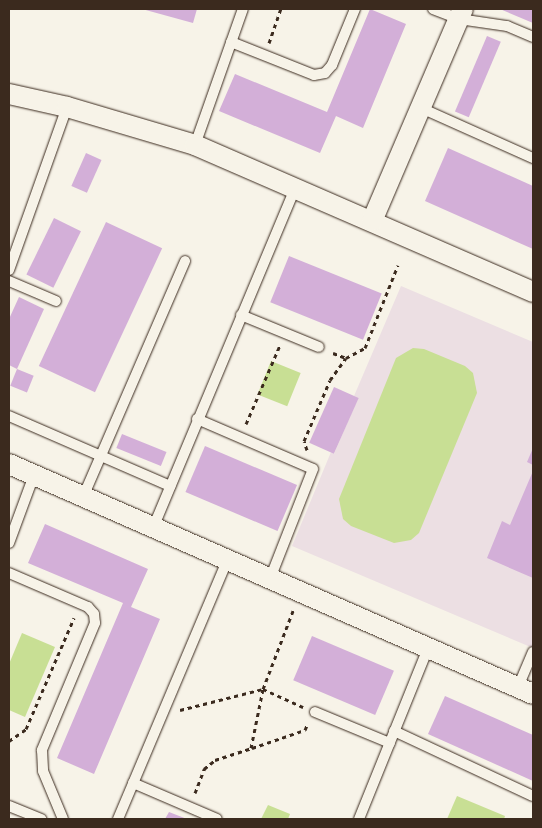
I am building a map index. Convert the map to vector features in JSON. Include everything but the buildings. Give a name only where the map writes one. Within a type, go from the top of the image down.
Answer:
[{"type":"street","points":[[372,222],[461,14]]},
{"type":"street","points":[[9,94],[67,107],[195,146],[533,292]]},
{"type":"street","points":[[9,464],[526,691]]},
{"type":"lane","points":[[195,146],[243,9]]},
{"type":"lane","points":[[231,42],[314,75],[325,73],[332,65],[356,9]]},
{"type":"lane","points":[[433,9],[507,26],[533,37]]},
{"type":"lane","points":[[9,270],[67,107]]},
{"type":"lane","points":[[420,108],[533,158]]},
{"type":"lane","points":[[153,528],[295,188]]},
{"type":"lane","points":[[83,497],[185,261]]},
{"type":"lane","points":[[9,282],[56,301]]},
{"type":"lane","points":[[241,315],[319,347]]},
{"type":"lane","points":[[9,416],[170,486]]},
{"type":"lane","points":[[198,419],[313,469],[270,579]]},
{"type":"lane","points":[[9,543],[34,475]]},
{"type":"lane","points":[[118,819],[227,560]]},
{"type":"lane","points":[[9,573],[80,603],[94,614],[95,623],[42,750],[43,771],[63,819]]},
{"type":"lane","points":[[362,818],[394,731],[428,648]]},
{"type":"lane","points":[[526,691],[533,652]]},
{"type":"lane","points":[[315,712],[390,743]]},
{"type":"lane","points":[[394,731],[533,796]]},
{"type":"lane","points":[[133,783],[217,819]]},
{"type":"lane","points":[[9,806],[41,819]]},
{"type":"path","points":[[264,55],[281,9]]},
{"type":"path","points":[[313,469],[304,441],[330,380],[346,358],[365,348],[398,265]]},
{"type":"path","points":[[240,437],[286,333]]},
{"type":"path","points":[[251,748],[263,689],[300,592]]},
{"type":"path","points":[[9,741],[26,729],[80,603]]},
{"type":"path","points":[[162,715],[263,689],[315,712],[304,730],[215,760],[204,769],[190,808]]},
{"type":"shaded area","points":[[401,286],[533,342],[533,648],[292,546],[331,452],[334,454],[358,398],[354,396]]},
{"type":"green space","points":[[413,348],[424,349],[465,366],[473,373],[477,393],[419,533],[411,540],[394,543],[351,526],[343,519],[339,499],[396,358]]},
{"type":"green space","points":[[271,361],[301,373],[287,406],[258,394]]},
{"type":"green space","points":[[22,633],[55,647],[25,717],[9,710],[9,664]]},
{"type":"green space","points":[[457,796],[505,816],[504,819],[447,819]]},
{"type":"green space","points":[[268,805],[290,814],[288,819],[261,819]]}]
